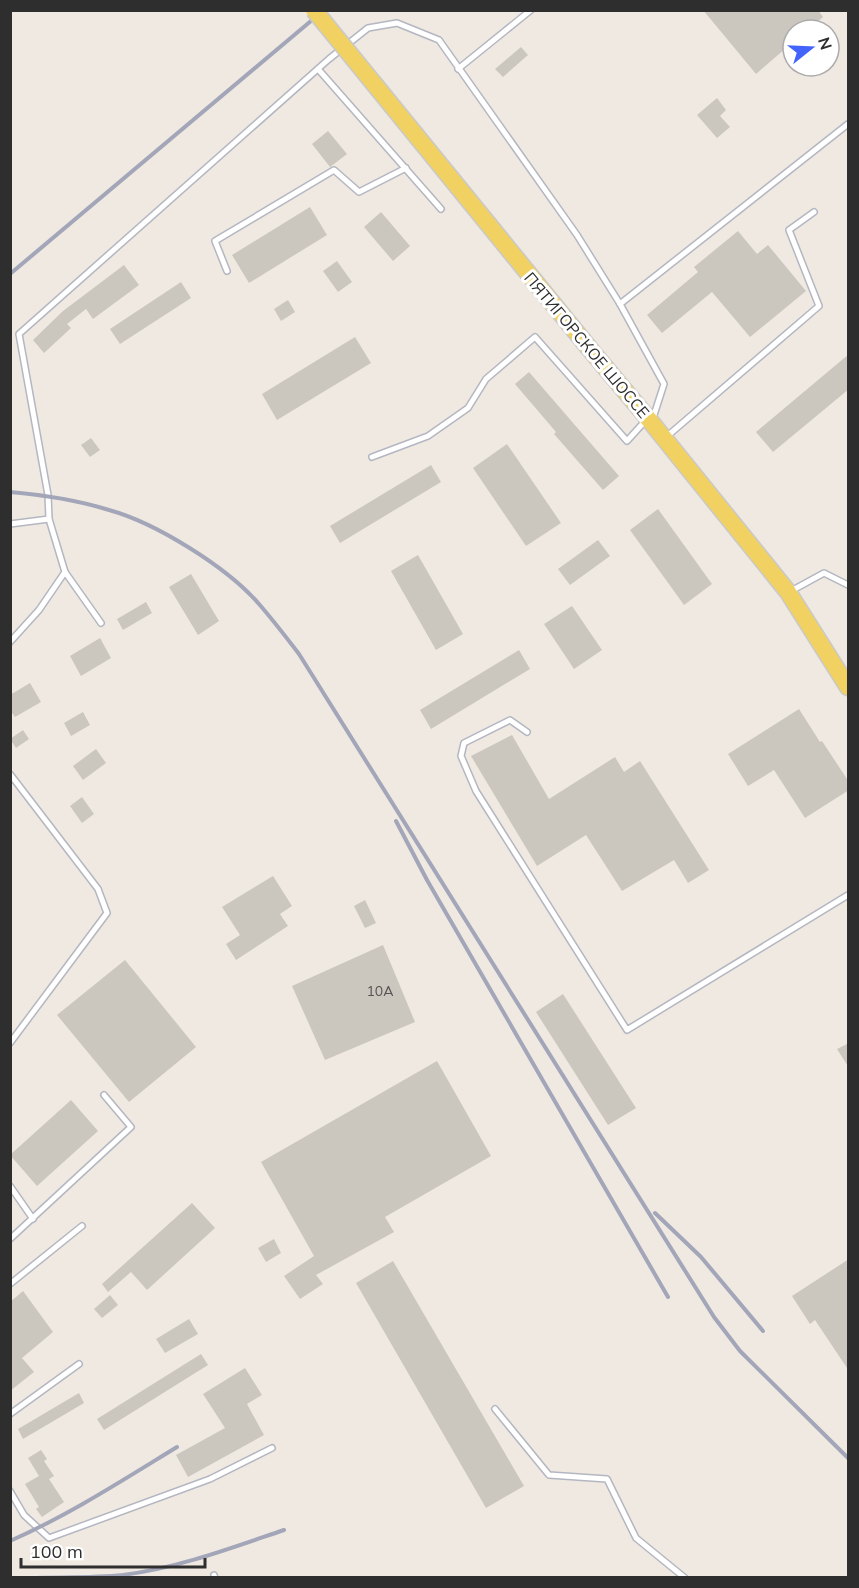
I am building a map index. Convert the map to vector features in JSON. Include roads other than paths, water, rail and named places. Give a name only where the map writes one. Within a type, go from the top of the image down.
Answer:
[{"type":"main road","name":"ПЯТИГОРСКОЕ ШОССЕ","points":[[314,10],[788,592],[849,687]]},
{"type":"lane","points":[[458,69],[531,10]]},
{"type":"lane","points":[[101,623],[65,572],[49,519],[48,495],[19,334],[318,69],[368,28],[396,23],[439,40],[577,235],[620,304],[664,384],[649,421],[627,441],[535,337],[486,379],[468,408],[428,436],[372,457]]},
{"type":"lane","points":[[318,69],[441,209]]},
{"type":"lane","points":[[620,304],[849,124]]},
{"type":"lane","points":[[227,271],[216,241],[334,170],[360,192],[406,168]]},
{"type":"lane","points":[[664,439],[819,306],[789,230],[814,212]]},
{"type":"lane","points":[[10,524],[49,519]]},
{"type":"lane","points":[[10,642],[39,610],[65,572]]},
{"type":"lane","points":[[788,592],[824,573],[849,585]]},
{"type":"lane","points":[[527,732],[510,720],[464,743],[461,756],[476,791],[627,1030],[849,895]]},
{"type":"lane","points":[[10,774],[98,889],[107,913],[10,1043]]},
{"type":"lane","points":[[10,1239],[131,1127],[104,1095]]},
{"type":"lane","points":[[10,1186],[33,1219]]},
{"type":"lane","points":[[10,1284],[82,1226]]},
{"type":"lane","points":[[10,1414],[79,1364]]},
{"type":"lane","points":[[495,1409],[549,1475],[607,1479],[636,1538],[686,1578]]},
{"type":"lane","points":[[10,1491],[24,1515],[49,1538],[210,1479],[272,1448]]},
{"type":"railway","points":[[10,274],[324,10]]},
{"type":"railway","points":[[10,492],[85,503],[128,516],[169,536],[210,561],[259,604],[299,654],[714,1317],[740,1351],[848,1458]]},
{"type":"railway","points":[[396,821],[427,880],[668,1297]]},
{"type":"railway","points":[[655,1213],[701,1257],[763,1331]]},
{"type":"railway","points":[[10,1541],[75,1509],[177,1447]]},
{"type":"railway","points":[[30,1578],[100,1577],[144,1572],[204,1557],[284,1530]]}]
